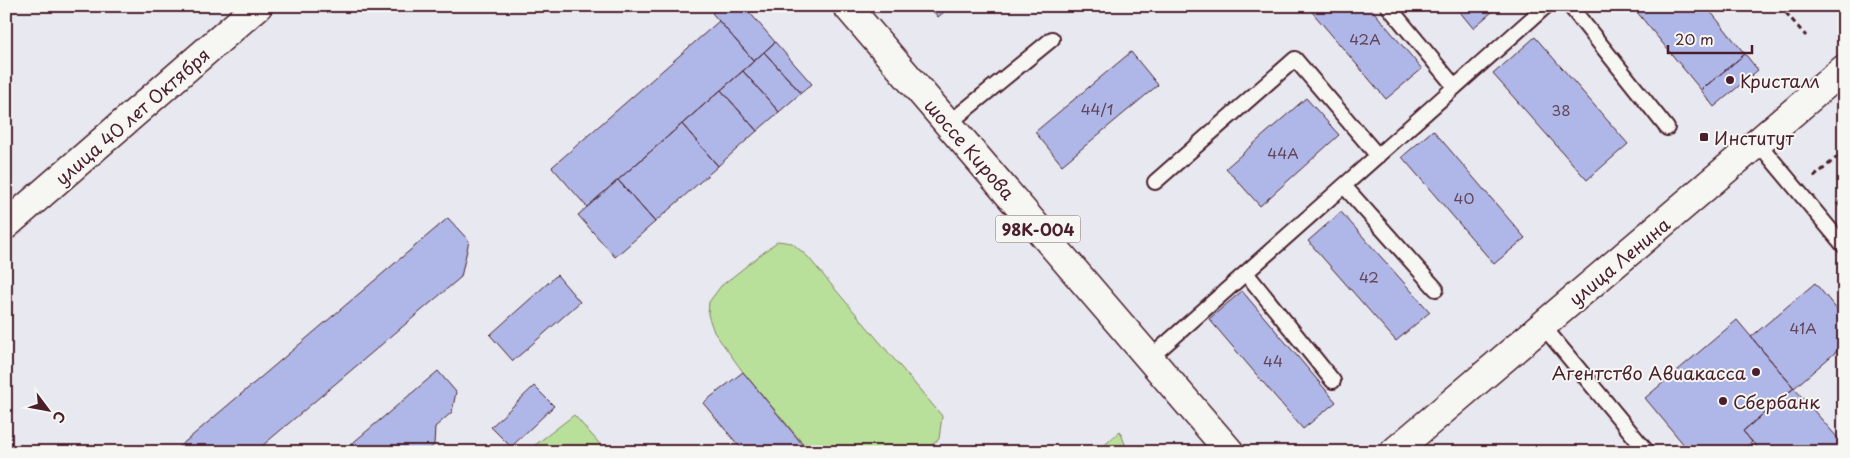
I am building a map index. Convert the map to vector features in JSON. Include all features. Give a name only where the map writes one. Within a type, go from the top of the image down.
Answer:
[{"type":"main road","name":"улица 40 лет Октября","points":[[6,225],[258,6]]},
{"type":"main road","name":"шоссе Кирова","points":[[847,6],[1230,452]]},
{"type":"main road","name":"улица Ленина","points":[[1394,452],[1844,69]]},
{"type":"lane","points":[[1388,6],[1455,87]]},
{"type":"lane","points":[[1150,358],[1546,6]]},
{"type":"lane","points":[[1570,6],[1667,128]]},
{"type":"lane","points":[[948,124],[1052,39]]},
{"type":"lane","points":[[1155,182],[1295,59],[1378,156]]},
{"type":"lane","points":[[1758,143],[1844,246]]},
{"type":"lane","points":[[1344,186],[1436,289]]},
{"type":"lane","points":[[1246,272],[1333,381]]},
{"type":"lane","points":[[1542,326],[1647,452]]},
{"type":"path","points":[[1780,6],[1806,36]]},
{"type":"path","points":[[1798,191],[1844,151]]},
{"type":"green space","points":[[778,241],[792,243],[808,257],[942,416],[939,439],[924,452],[810,452],[743,372],[714,332],[708,315],[709,302],[721,286]]},
{"type":"green space","points":[[574,415],[607,452],[526,452]]},
{"type":"green space","points":[[1120,431],[1128,452],[1097,452]]},
{"type":"building","points":[[720,6],[744,6],[775,42],[754,61],[712,13]]},
{"type":"building","points":[[929,6],[951,6],[938,17]]},
{"type":"building","points":[[1307,6],[1369,6],[1422,69],[1386,99]]},
{"type":"building","points":[[1455,6],[1499,6],[1473,28]]},
{"type":"building","points":[[1632,6],[1706,6],[1745,54],[1701,90]]},
{"type":"building","points":[[719,21],[754,61],[587,207],[552,167]]},
{"type":"building","points":[[1535,37],[1628,144],[1587,180],[1493,74]]},
{"type":"building","points":[[775,42],[812,84],[801,93],[764,52]]},
{"type":"building","points":[[764,52],[801,93],[779,112],[743,71]]},
{"type":"building","points":[[1131,52],[1158,85],[1062,165],[1035,132]]},
{"type":"building","name":"Кристалл","points":[[1745,54],[1758,70],[1714,107],[1701,90]]},
{"type":"building","points":[[743,71],[779,112],[757,131],[721,90]]},
{"type":"building","points":[[721,90],[757,131],[718,166],[682,124]]},
{"type":"building","points":[[1306,98],[1339,135],[1260,206],[1226,168]]},
{"type":"building","points":[[682,124],[718,166],[655,222],[618,180]]},
{"type":"building","points":[[1433,130],[1525,238],[1494,264],[1402,157]]},
{"type":"building","points":[[618,180],[655,222],[615,257],[578,215]]},
{"type":"building","points":[[1341,212],[1430,312],[1396,341],[1308,241]]},
{"type":"building","points":[[448,218],[469,241],[461,277],[255,452],[173,452]]},
{"type":"building","points":[[557,275],[580,302],[513,361],[490,335]]},
{"type":"building","points":[[1815,283],[1844,318],[1844,345],[1794,388],[1751,337]]},
{"type":"building","points":[[1242,291],[1336,402],[1303,429],[1209,319]]},
{"type":"building","points":[[1737,320],[1794,388],[1743,431],[1752,442],[1740,452],[1690,452],[1645,398]]},
{"type":"building","points":[[438,371],[456,392],[452,412],[435,427],[434,445],[426,452],[342,452]]},
{"type":"building","points":[[743,372],[807,450],[805,452],[744,452],[703,403]]},
{"type":"building","points":[[534,386],[554,406],[511,447],[491,427]]},
{"type":"building","points":[[1794,388],[1844,445],[1844,452],[1761,452],[1743,431]]},
{"type":"place","name":"Кристалл","points":[[1730,80]]},
{"type":"place","name":"Институт","points":[[1704,137]]},
{"type":"place","name":"Агентство Авиакасса","points":[[1756,372]]},
{"type":"place","name":"Сбербанк","points":[[1723,401]]}]
